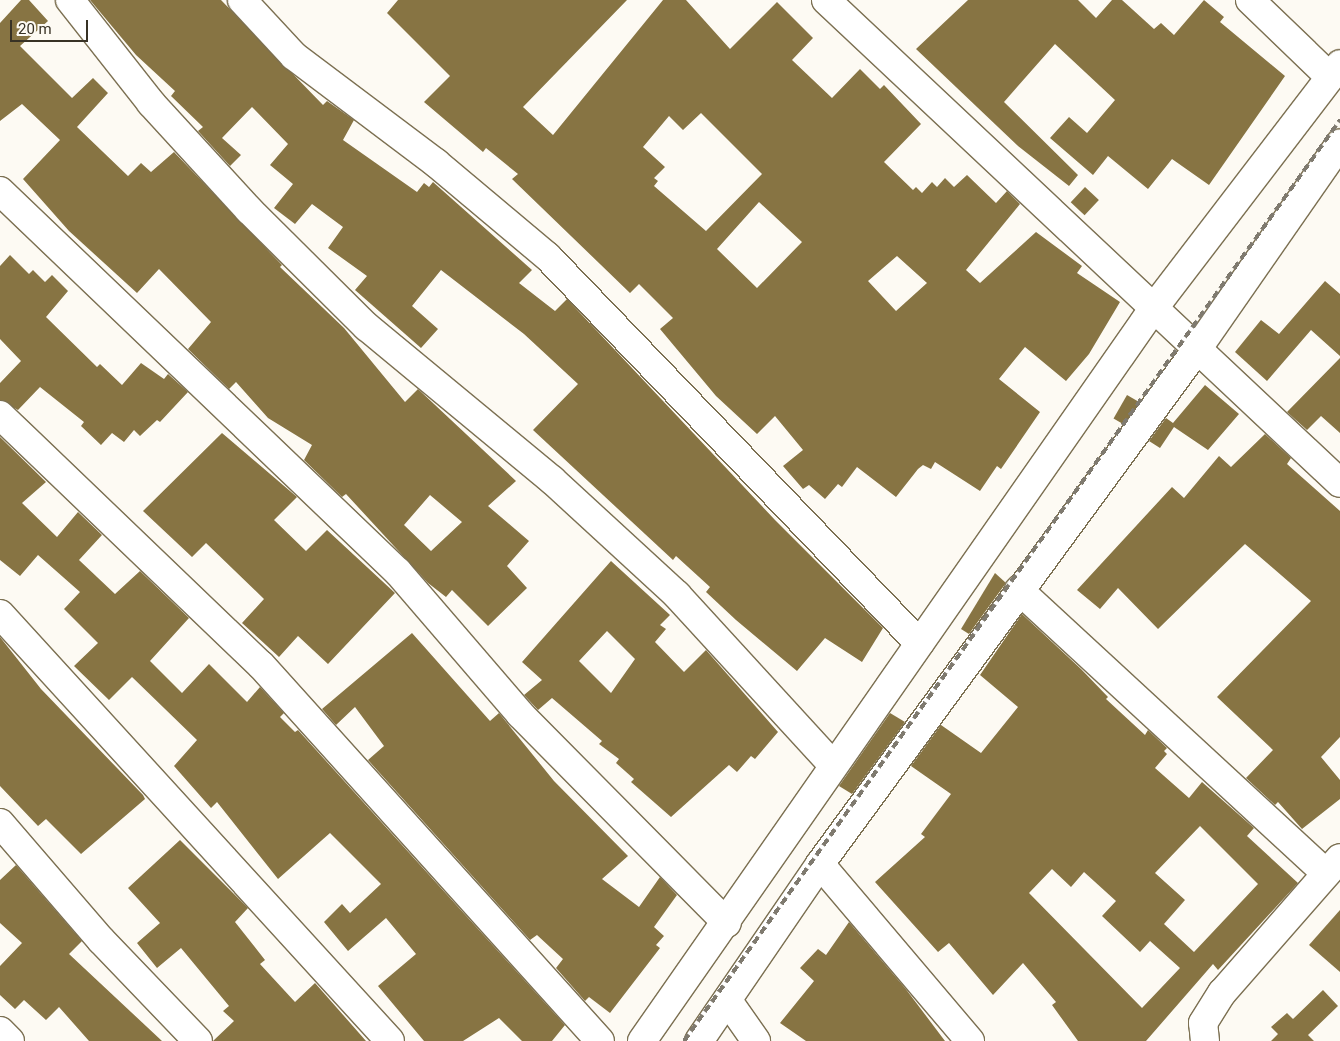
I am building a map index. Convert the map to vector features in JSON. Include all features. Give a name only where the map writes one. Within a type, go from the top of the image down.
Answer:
[{"type":"street","points":[[70,0],[151,102],[249,210],[367,327],[552,480],[677,595],[832,764]]},
{"type":"street","points":[[242,0],[294,56],[436,163],[547,256],[919,643]]},
{"type":"street","points":[[826,0],[1340,483]]},
{"type":"street","points":[[642,1041],[727,923],[832,764],[1153,308],[1335,70],[1250,0]]},
{"type":"street","points":[[699,1041],[820,864],[1198,348],[1340,144]]},
{"type":"street","points":[[0,192],[398,572],[520,714],[727,923]]},
{"type":"street","points":[[0,415],[261,665],[600,1041]]},
{"type":"street","points":[[1019,590],[1333,865],[1222,993],[1203,1023],[1205,1041]]},
{"type":"street","points":[[0,614],[390,1041]]},
{"type":"street","points":[[0,823],[101,940],[198,1041]]},
{"type":"street","points":[[820,864],[970,1041]]},
{"type":"street","points":[[728,1001],[756,1041]]},
{"type":"street","points":[[0,1031],[10,1041]]},
{"type":"building","points":[[21,0],[29,0],[48,21],[20,46],[72,98],[93,78],[108,93],[77,127],[128,176],[141,163],[151,172],[174,152],[282,265],[280,267],[344,328],[405,402],[418,389],[516,481],[488,506],[529,541],[507,566],[527,588],[488,626],[452,590],[446,597],[428,583],[346,494],[342,497],[304,460],[312,445],[268,418],[236,382],[229,389],[188,349],[211,322],[159,269],[137,293],[69,231],[23,179],[60,140],[22,104],[0,121],[0,23]],"holes":[[[430,495],[462,522],[431,551],[404,525]]]},
{"type":"building","points":[[90,0],[221,0],[323,105],[327,101],[354,120],[343,140],[417,192],[424,183],[429,187],[433,182],[532,270],[519,283],[555,311],[567,299],[775,520],[883,628],[862,662],[825,638],[797,671],[736,620],[706,592],[710,587],[676,556],[673,560],[533,430],[578,384],[524,334],[441,270],[412,306],[438,329],[421,348],[355,290],[367,276],[328,248],[343,227],[312,204],[295,224],[274,208],[293,184],[270,165],[288,144],[252,107],[222,138],[241,155],[230,166],[198,131],[203,127],[171,96],[175,91],[136,55]]},
{"type":"building","points":[[398,0],[627,0],[523,107],[553,135],[663,0],[686,0],[730,49],[777,2],[813,38],[792,60],[832,98],[860,69],[880,89],[884,85],[921,124],[884,162],[913,190],[916,187],[922,193],[932,182],[937,187],[945,178],[954,187],[967,175],[996,203],[1007,191],[1020,204],[966,270],[980,283],[1036,232],[1082,266],[1077,273],[1120,302],[1089,354],[1066,381],[1025,347],[999,379],[1040,412],[1001,469],[997,466],[980,491],[935,462],[931,469],[923,465],[918,469],[896,497],[857,467],[842,487],[838,484],[825,499],[809,485],[803,489],[783,466],[803,450],[775,416],[757,434],[716,396],[660,329],[673,318],[639,284],[630,293],[512,179],[518,174],[486,148],[483,152],[424,102],[450,76],[387,13]],"holes":[[[701,113],[762,174],[706,231],[654,186],[658,181],[654,178],[665,167],[643,147],[669,116],[683,130]],[[759,202],[802,242],[757,288],[717,249]],[[897,256],[927,283],[896,311],[868,281]]]},
{"type":"building","points":[[968,0],[1078,0],[1096,18],[1112,0],[1122,0],[1154,29],[1161,23],[1174,35],[1204,0],[1224,17],[1220,22],[1285,76],[1209,185],[1172,159],[1148,189],[1108,156],[1093,175],[1050,138],[1069,117],[1087,133],[1115,100],[1055,44],[1004,102],[1078,175],[1069,186],[1018,146],[916,49]]},
{"type":"building","points":[[1085,187],[1099,200],[1085,215],[1071,202]]},
{"type":"building","points":[[10,255],[29,274],[33,270],[45,282],[52,275],[68,291],[46,317],[97,367],[100,364],[122,385],[141,363],[164,379],[168,374],[188,392],[160,422],[157,420],[140,436],[134,430],[124,442],[112,433],[101,445],[81,426],[84,422],[40,387],[18,410],[0,400],[0,383],[21,361],[0,339],[0,266]]},
{"type":"building","points":[[1325,281],[1340,294],[1340,356],[1311,330],[1267,381],[1235,352],[1261,320],[1279,334]]},
{"type":"building","points":[[1340,358],[1340,433],[1321,416],[1307,430],[1287,412]]},
{"type":"building","points":[[1205,385],[1239,414],[1208,450],[1174,427],[1160,448],[1149,441],[1166,418],[1173,423]]},
{"type":"building","points":[[1127,395],[1139,402],[1126,425],[1114,418]]},
{"type":"building","points":[[222,433],[297,497],[274,520],[306,551],[327,530],[395,593],[328,664],[298,636],[279,657],[242,623],[264,599],[206,543],[192,557],[143,511]]},
{"type":"building","points":[[1265,434],[1291,458],[1287,464],[1340,511],[1340,737],[1321,757],[1340,780],[1340,799],[1302,829],[1278,802],[1275,805],[1246,778],[1273,750],[1217,697],[1311,601],[1245,544],[1158,629],[1118,588],[1100,609],[1077,590],[1172,487],[1184,498],[1219,456],[1231,467]]},
{"type":"building","points":[[0,437],[46,482],[22,503],[57,537],[78,512],[102,535],[79,560],[115,594],[140,571],[189,618],[150,661],[182,693],[209,664],[247,702],[260,687],[284,713],[280,717],[295,732],[298,730],[565,1025],[552,1041],[522,1041],[499,1018],[463,1041],[424,1041],[378,986],[416,954],[386,918],[348,951],[324,922],[342,904],[350,913],[381,884],[330,833],[278,879],[217,802],[211,808],[174,766],[197,740],[132,677],[109,700],[74,666],[98,643],[64,609],[80,592],[38,555],[20,576],[0,560]]},
{"type":"building","points":[[611,561],[670,615],[660,625],[666,629],[655,642],[684,672],[706,650],[778,732],[755,759],[751,756],[737,772],[729,765],[671,817],[631,782],[634,779],[616,763],[619,759],[599,744],[602,741],[552,698],[538,710],[524,695],[542,680],[522,662]],"holes":[[[607,631],[635,659],[611,693],[579,661]]]},
{"type":"building","points":[[995,573],[1006,583],[969,634],[961,629]]},
{"type":"building","points":[[1022,614],[1081,669],[1108,697],[1106,699],[1145,735],[1148,730],[1167,748],[1164,751],[1167,754],[1155,768],[1189,798],[1202,782],[1254,828],[1247,836],[1298,883],[1218,970],[1213,964],[1146,1041],[1078,1041],[1052,1005],[1056,1002],[1023,963],[993,995],[949,943],[938,952],[875,882],[925,837],[921,834],[951,794],[911,766],[941,725],[981,753],[1018,707],[980,675]],"holes":[[[1200,826],[1258,884],[1194,952],[1164,924],[1185,900],[1155,873]],[[1052,869],[1071,887],[1084,872],[1116,901],[1102,916],[1140,952],[1150,941],[1180,968],[1142,1008],[1029,893]]]},
{"type":"building","points":[[412,633],[490,721],[499,713],[554,781],[628,856],[602,879],[639,907],[660,877],[677,895],[654,927],[664,936],[656,945],[660,948],[610,1013],[589,997],[585,1001],[556,968],[563,959],[537,935],[530,940],[368,760],[384,746],[355,707],[336,725],[322,709]]},
{"type":"building","points":[[0,637],[41,689],[145,799],[81,854],[46,819],[38,826],[0,786]]},
{"type":"building","points":[[890,713],[905,722],[852,794],[839,786]]},
{"type":"building","points":[[180,840],[248,908],[235,922],[265,960],[260,964],[295,1002],[315,983],[366,1041],[213,1041],[234,1021],[223,1011],[229,1006],[181,948],[157,968],[137,943],[160,923],[128,888]]},
{"type":"building","points":[[16,865],[82,941],[69,954],[162,1041],[89,1041],[59,1007],[46,1020],[24,1000],[15,1009],[0,995],[0,966],[22,943],[0,923],[0,880]]},
{"type":"building","points":[[1340,910],[1340,972],[1309,945]]},
{"type":"building","points":[[849,922],[905,988],[945,1041],[806,1041],[780,1023],[814,981],[800,968],[818,949],[826,955]]},
{"type":"building","points":[[1323,990],[1338,1006],[1308,1035],[1314,1041],[1271,1041],[1278,1034],[1271,1027],[1287,1013],[1293,1019]]},
{"type":"railway","points":[[684,1041],[1340,120]]}]
